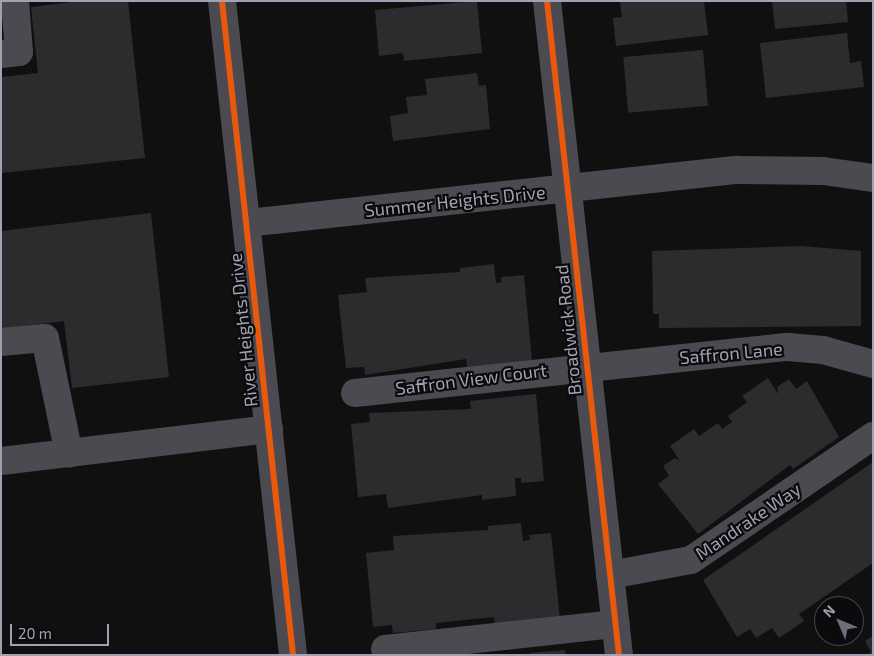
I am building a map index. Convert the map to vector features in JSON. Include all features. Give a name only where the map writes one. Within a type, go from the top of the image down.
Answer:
[{"type":"street","points":[[1,54],[19,52],[15,1]]},
{"type":"street","name":"River Heights Drive","points":[[222,1],[293,655]]},
{"type":"street","name":"Broadwick Road","points":[[547,1],[619,655]]},
{"type":"street","name":"Summer Heights Drive","points":[[247,223],[780,169],[873,178]]},
{"type":"street","points":[[1,342],[45,338],[69,454]]},
{"type":"street","name":"Saffron Lane","points":[[587,365],[788,347],[823,350],[873,364]]},
{"type":"street","name":"Saffron View Court","points":[[355,393],[587,365]]},
{"type":"street","points":[[1,461],[269,429]]},
{"type":"street","name":"Mandrake Way","points":[[610,575],[690,560],[873,436]]},
{"type":"street","points":[[385,649],[616,624]]},
{"type":"building","points":[[80,1],[128,1],[145,158],[1,173],[1,77],[38,73],[31,7]]},
{"type":"building","points":[[477,1],[482,53],[404,61],[403,53],[379,56],[375,10]]},
{"type":"building","points":[[620,1],[704,1],[708,35],[616,46],[613,18],[622,17]]},
{"type":"building","points":[[772,1],[846,1],[848,22],[775,29]]},
{"type":"building","points":[[847,33],[850,63],[861,61],[864,87],[766,98],[760,43]]},
{"type":"building","points":[[703,50],[708,106],[628,113],[623,57]]},
{"type":"building","points":[[477,73],[479,86],[486,85],[490,129],[393,141],[390,116],[408,113],[406,97],[427,95],[425,79]]},
{"type":"building","points":[[151,213],[169,377],[72,388],[64,321],[1,329],[1,231]]},
{"type":"building","points":[[801,246],[861,251],[861,326],[659,328],[659,314],[653,314],[652,251]]},
{"type":"building","points":[[494,264],[496,283],[502,282],[501,277],[524,275],[532,361],[467,367],[466,359],[365,375],[364,367],[346,368],[338,295],[367,292],[365,278],[460,272],[460,268]]},
{"type":"building","points":[[768,378],[778,394],[777,387],[789,379],[796,389],[807,381],[839,437],[793,469],[790,465],[698,534],[658,484],[669,476],[663,466],[675,458],[680,461],[670,446],[694,429],[699,436],[718,423],[722,429],[732,422],[728,416],[747,402],[742,396]]},
{"type":"building","points":[[536,394],[544,481],[521,483],[521,478],[515,478],[516,496],[482,500],[482,495],[388,508],[386,494],[358,497],[351,424],[370,422],[369,413],[471,409],[470,401]]},
{"type":"building","points":[[873,462],[873,563],[825,596],[814,596],[814,604],[799,614],[804,621],[779,638],[772,628],[756,638],[750,629],[737,637],[703,580]]},
{"type":"building","points":[[521,523],[523,541],[530,540],[529,535],[551,533],[560,619],[495,625],[494,617],[436,623],[436,629],[393,633],[392,625],[373,627],[366,553],[394,550],[393,536],[488,530],[488,526]]},
{"type":"building","points":[[873,636],[873,655],[867,655],[871,652],[865,641]]},
{"type":"building","points":[[565,650],[566,655],[530,655],[530,653]]},
{"type":"cycle path","points":[[222,1],[293,655]]},
{"type":"cycle path","points":[[547,1],[619,655]]}]
